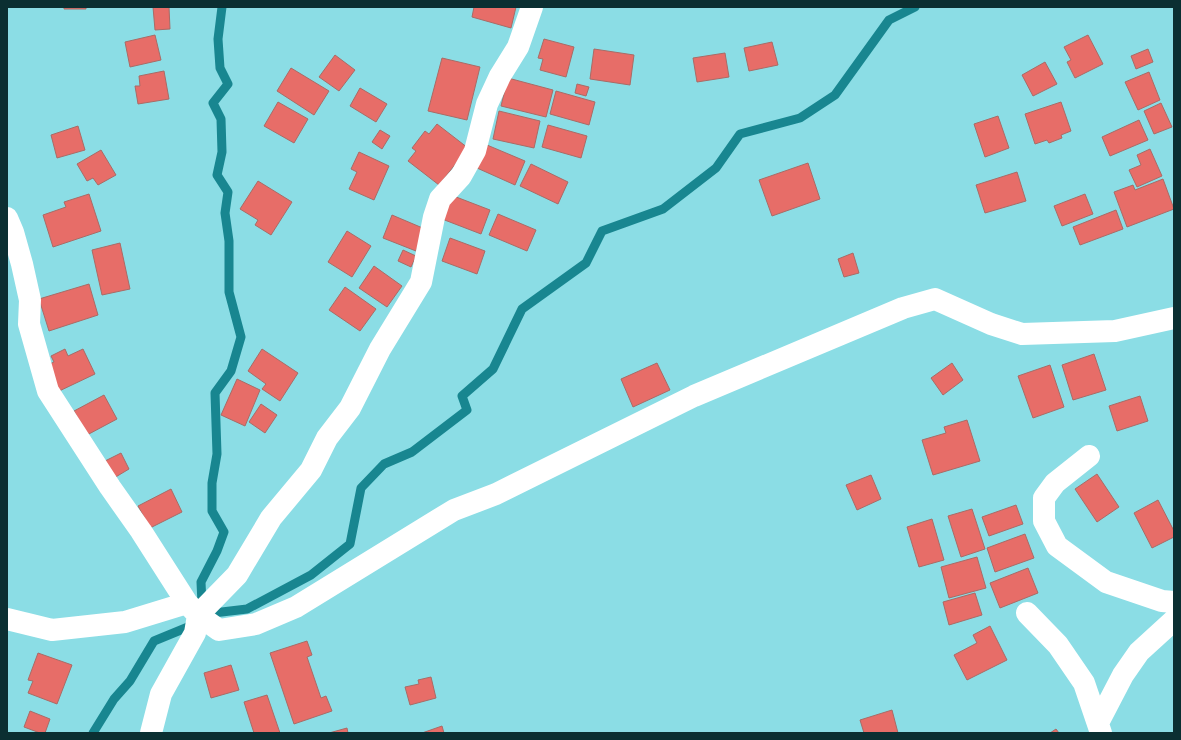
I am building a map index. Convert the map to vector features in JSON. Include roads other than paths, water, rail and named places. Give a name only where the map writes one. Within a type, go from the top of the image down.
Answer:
[{"type":"street","points":[[7,619],[52,630],[125,622],[193,609],[236,575],[271,518],[311,470],[327,438],[350,408],[380,350],[421,282],[434,217],[440,198],[461,176],[475,151],[487,104],[500,76],[518,47],[532,7]]},
{"type":"street","points":[[7,218],[13,232],[22,264],[30,300],[29,324],[48,391],[110,487],[142,531],[193,609],[219,630],[256,624],[289,610],[454,510],[496,494],[694,396],[903,308],[935,299],[991,324],[1022,334],[1115,332],[1174,318]]},
{"type":"street","points":[[1089,456],[1055,483],[1044,498],[1044,521],[1057,546],[1106,582],[1162,601],[1174,602]]},
{"type":"street","points":[[151,733],[161,694],[195,632],[193,609]]},
{"type":"street","points":[[1027,613],[1058,645],[1084,683],[1099,728]]},
{"type":"street","points":[[1099,728],[1123,675],[1139,652],[1174,620]]},
{"type":"waterway","points":[[201,608],[201,582],[217,551],[224,532],[212,511],[212,483],[217,454],[215,393],[231,371],[241,337],[229,292],[229,241],[225,213],[228,192],[217,175],[222,152],[221,119],[213,103],[228,84],[220,68],[218,39],[222,7]]},
{"type":"waterway","points":[[205,614],[247,609],[311,575],[350,544],[361,488],[384,464],[412,452],[467,410],[462,396],[493,369],[522,309],[586,263],[602,231],[663,209],[716,168],[740,134],[800,118],[835,95],[889,20],[915,7]]},
{"type":"waterway","points":[[93,733],[114,699],[130,681],[154,641],[188,627],[194,620]]}]
